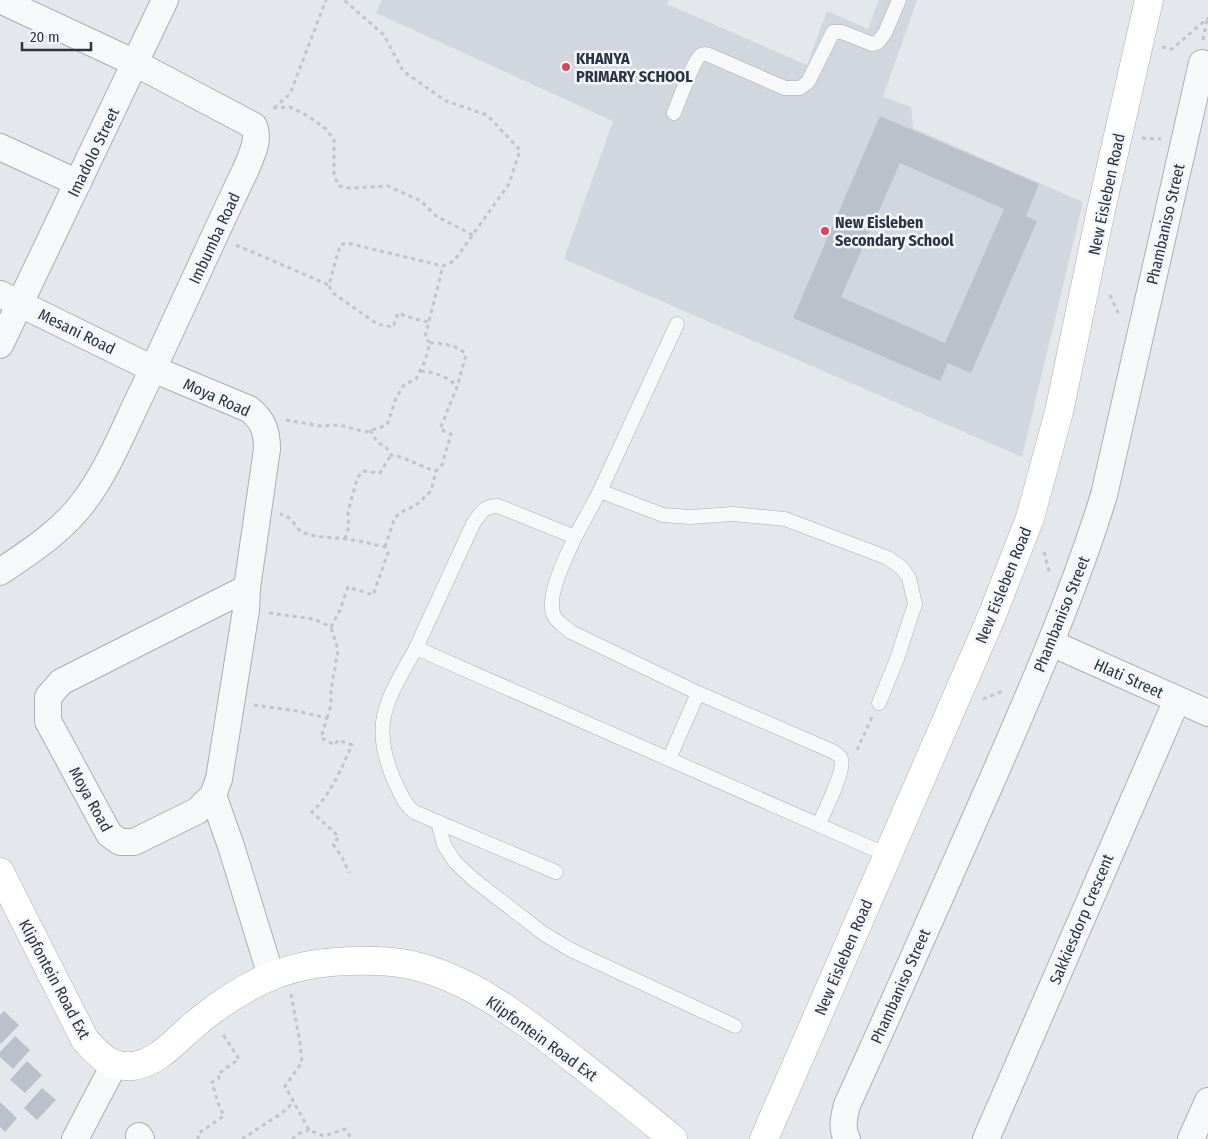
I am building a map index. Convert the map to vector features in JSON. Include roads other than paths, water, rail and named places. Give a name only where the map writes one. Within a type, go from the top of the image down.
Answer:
[{"type":"main road","name":"New Eisleben Road","points":[[764,1139],[991,618],[1030,518],[1059,412],[1101,210],[1149,0]]},
{"type":"main road","name":"Klipfontein Road Ext","points":[[0,872],[85,1040],[100,1057],[114,1064],[132,1066],[148,1062],[163,1052],[208,1013],[235,994],[278,974],[310,965],[346,962],[381,962],[411,965],[446,976],[482,994],[521,1019],[673,1139]]},
{"type":"street","points":[[0,0],[135,63]]},
{"type":"street","name":"Imadolo Street","points":[[0,345],[10,299],[78,183],[166,0]]},
{"type":"street","name":"Imbumba Road","points":[[0,572],[59,529],[81,506],[93,489],[153,369],[254,148],[256,132],[254,126],[135,63]]},
{"type":"street","name":"Phambaniso Street","points":[[846,1139],[844,1121],[847,1105],[1051,643],[1092,536],[1199,118],[1202,63]]},
{"type":"street","points":[[0,147],[78,183]]},
{"type":"street","name":"Mesani Road","points":[[10,299],[153,369]]},
{"type":"street","name":"Moya Road","points":[[153,369],[249,409],[261,419],[267,434],[267,449],[258,509],[246,599],[232,698],[219,779],[213,795],[197,812],[134,842],[120,842],[109,834],[48,721],[48,697],[61,682],[246,599]]},
{"type":"street","name":"Hlati Street","points":[[1051,643],[1208,713]]},
{"type":"street","name":"Sakkiesdorp Crescent","points":[[986,1139],[1177,700]]},
{"type":"street","points":[[213,795],[278,974]]},
{"type":"street","points":[[75,1139],[114,1064]]},
{"type":"street","points":[[1191,1139],[1208,1101]]},
{"type":"lane","points":[[674,113],[694,65],[701,55],[709,55],[785,88],[800,88],[808,82],[833,32],[842,32],[872,44],[878,42],[885,33],[899,0]]},
{"type":"lane","points":[[677,324],[600,491],[574,537],[554,588],[551,604],[554,615],[571,632],[698,693],[832,751],[840,757],[842,761],[837,782],[819,824]]},
{"type":"lane","points":[[600,491],[663,515],[690,517],[733,514],[785,519],[888,558],[902,568],[909,578],[916,604],[879,703]]},
{"type":"lane","points":[[556,872],[414,812],[404,802],[386,760],[382,727],[387,702],[416,648],[473,524],[481,512],[489,506],[498,506],[574,537]]},
{"type":"lane","points":[[416,648],[887,855]]},
{"type":"lane","points":[[669,759],[698,693]]},
{"type":"lane","points":[[438,822],[444,844],[455,862],[473,879],[544,934],[573,951],[735,1026]]},
{"type":"place","name":"KHANYA PRIMARY SCHOOL","points":[[566,67]]},
{"type":"place","name":"New Eisleben Secondary School","points":[[825,231]]}]
